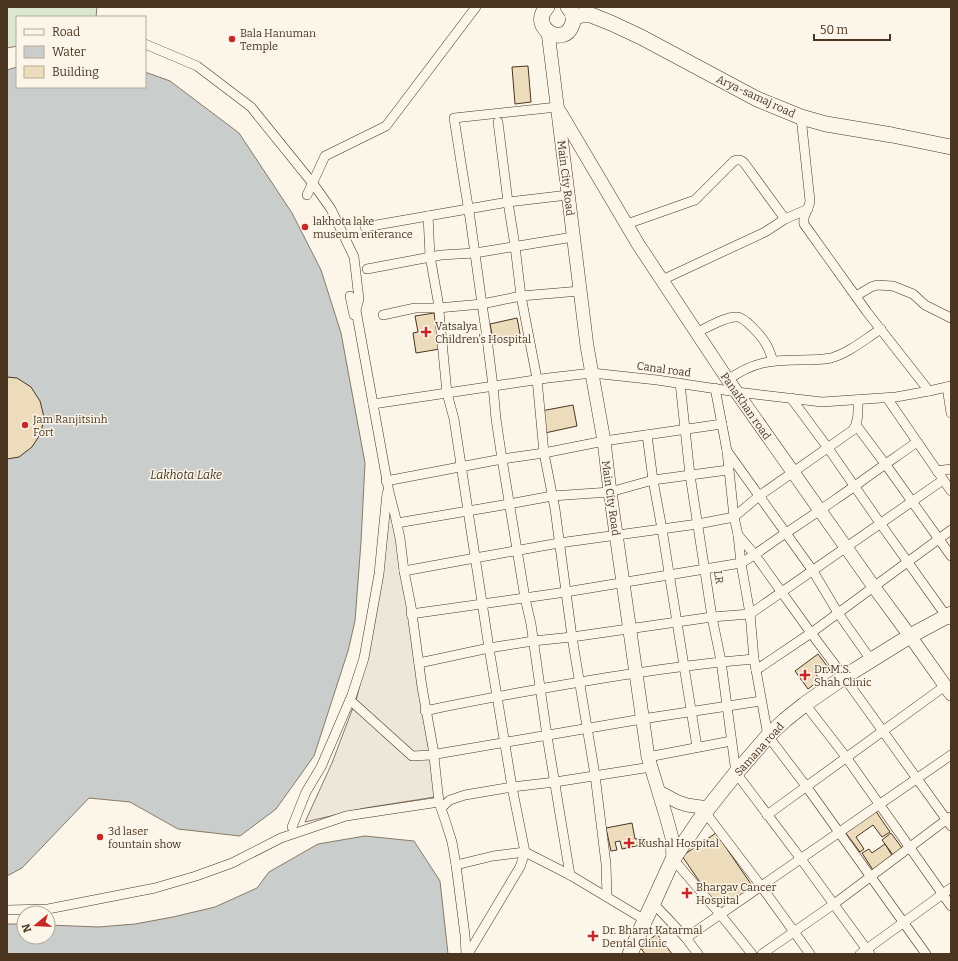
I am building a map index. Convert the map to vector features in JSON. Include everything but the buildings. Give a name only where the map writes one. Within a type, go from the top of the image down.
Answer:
[{"type":"main road","points":[[545,7],[541,18],[544,28],[548,32],[557,35],[563,34],[571,28],[573,23],[571,12]]},
{"type":"main road","name":"Arya-samaj road","points":[[571,12],[591,15],[611,23],[641,37],[758,99],[801,117],[826,124],[951,147]]},
{"type":"main road","name":"Samana road","points":[[673,859],[707,810],[736,773],[768,736],[785,720],[805,704],[871,660],[910,636],[950,617]]},
{"type":"main road","name":"Main City Road","points":[[630,954],[644,920],[653,904],[673,859]]},
{"type":"street","points":[[307,195],[325,156],[386,126],[476,7]]},
{"type":"street","name":"Main City Road","points":[[548,32],[587,346],[604,441],[642,719],[649,762],[672,838],[673,859]]},
{"type":"street","points":[[146,44],[197,66],[251,107],[313,183],[331,209],[354,257],[359,300],[356,310],[387,491],[379,574],[364,658],[350,700],[321,767],[306,792],[292,827]]},
{"type":"street","points":[[557,107],[454,118],[469,209],[502,459],[533,641],[570,875]]},
{"type":"street","name":"PanaKhan road","points":[[557,107],[638,244],[728,380],[874,588],[948,690]]},
{"type":"street","points":[[801,117],[810,200],[808,209],[803,219],[804,224],[867,312],[929,391]]},
{"type":"street","points":[[498,122],[521,296],[537,379],[544,453],[552,496],[572,638],[595,775],[606,864],[607,897]]},
{"type":"street","points":[[627,224],[695,200],[734,161],[739,160],[745,164],[785,220]]},
{"type":"street","points":[[365,226],[508,202],[568,195]]},
{"type":"street","points":[[662,280],[765,232],[808,209]]},
{"type":"street","points":[[428,216],[430,256],[438,308],[447,393],[454,419],[497,697],[512,787],[525,852],[520,867],[467,954]]},
{"type":"street","points":[[367,269],[430,256],[475,253],[573,237]]},
{"type":"street","points":[[856,296],[871,287],[878,285],[892,286],[913,294],[925,305],[951,318]]},
{"type":"street","points":[[383,315],[415,308],[438,308],[482,304],[521,296],[580,291]]},
{"type":"street","points":[[350,296],[373,404]]},
{"type":"street","points":[[697,332],[718,322],[731,318],[741,318],[748,323],[765,342],[773,361]]},
{"type":"street","points":[[728,380],[739,372],[748,368],[773,361],[830,358],[846,351],[881,329]]},
{"type":"street","name":"Canal road","points":[[373,404],[592,372],[822,402],[887,398],[949,386]]},
{"type":"street","name":"LR","points":[[680,383],[690,475],[712,617],[721,661],[736,773]]},
{"type":"street","points":[[949,386],[951,413]]},
{"type":"street","points":[[715,388],[727,451],[734,517],[750,614],[754,659],[768,736],[806,786],[926,954]]},
{"type":"street","points":[[791,398],[880,523],[950,617]]},
{"type":"street","points":[[887,398],[951,491]]},
{"type":"street","points":[[404,571],[559,543],[698,524],[734,517],[759,496],[853,430],[858,420],[858,400]]},
{"type":"street","points":[[386,481],[604,441],[722,424]]},
{"type":"street","points":[[856,425],[951,556]]},
{"type":"street","points":[[647,435],[697,747]]},
{"type":"street","points":[[412,614],[566,592],[741,563],[755,555],[886,465],[917,442]]},
{"type":"street","points":[[727,451],[813,571],[838,613],[871,660]]},
{"type":"street","points":[[937,471],[951,469]]},
{"type":"street","points":[[397,522],[552,496],[610,492],[653,480],[728,470]]},
{"type":"street","points":[[419,663],[489,648],[533,641],[572,638],[712,617],[750,614],[943,480]]},
{"type":"street","points":[[386,481],[397,522],[440,805],[448,826],[456,865],[467,954]]},
{"type":"street","points":[[756,670],[874,588],[951,530]]},
{"type":"street","points":[[738,534],[755,555],[917,779],[949,820],[909,846],[871,877],[762,954]]},
{"type":"street","points":[[425,711],[540,688],[684,666],[721,661],[754,659]]},
{"type":"street","points":[[767,815],[882,731],[948,690]]},
{"type":"street","points":[[350,700],[412,756],[432,755],[587,728],[761,701]]},
{"type":"street","points":[[805,704],[880,804],[951,906]]},
{"type":"street","points":[[7,910],[48,909],[155,888],[196,876],[232,863],[281,838],[346,816],[440,805],[456,797],[595,775],[649,762],[697,747],[731,741]]},
{"type":"street","points":[[686,938],[951,755]]},
{"type":"street","points":[[736,773],[834,904],[866,952],[903,922],[951,888]]},
{"type":"street","points":[[659,792],[678,802],[707,810],[810,954]]},
{"type":"street","points":[[456,865],[493,856],[525,852],[570,875],[644,920]]},
{"type":"street","points":[[673,859],[752,954]]},
{"type":"street","points":[[653,904],[686,938],[698,954]]},
{"type":"green space","points":[[7,7],[97,7],[96,16],[16,16],[16,46],[7,48]]},
{"type":"shaded area","points":[[387,494],[410,606],[435,797],[365,808],[305,822],[332,763],[357,697],[370,641]]},
{"type":"water","name":"Lakhota Lake","points":[[16,67],[16,88],[146,88],[146,72],[170,81],[239,133],[292,213],[321,270],[341,333],[365,463],[355,621],[348,651],[314,756],[276,809],[240,836],[178,829],[130,802],[89,798],[22,868],[7,876],[7,70]]},
{"type":"water","points":[[365,836],[414,841],[440,881],[448,954],[7,954],[7,924],[16,924],[16,945],[56,945],[56,925],[99,927],[135,924],[215,907],[257,888],[269,872],[318,844]]},
{"type":"place","name":"Bala Hanuman Temple","points":[[232,39]]},
{"type":"place","name":"lakhota lake museum enterance","points":[[305,227]]},
{"type":"place","name":"Vatsalya Children's Hospital","points":[[426,332]]},
{"type":"place","name":"Jam Ranjitsinh Fort","points":[[25,425]]},
{"type":"place","name":"Dr. M.S. Shah Clinic","points":[[805,675]]},
{"type":"place","name":"3d laser fountain show","points":[[100,837]]},
{"type":"place","name":"Kushal Hospital","points":[[629,843]]},
{"type":"place","name":"Bhargav Cancer Hospital","points":[[687,893]]},
{"type":"place","name":"Dr. Bharat Katarmal Dental Clinic","points":[[593,936]]}]
